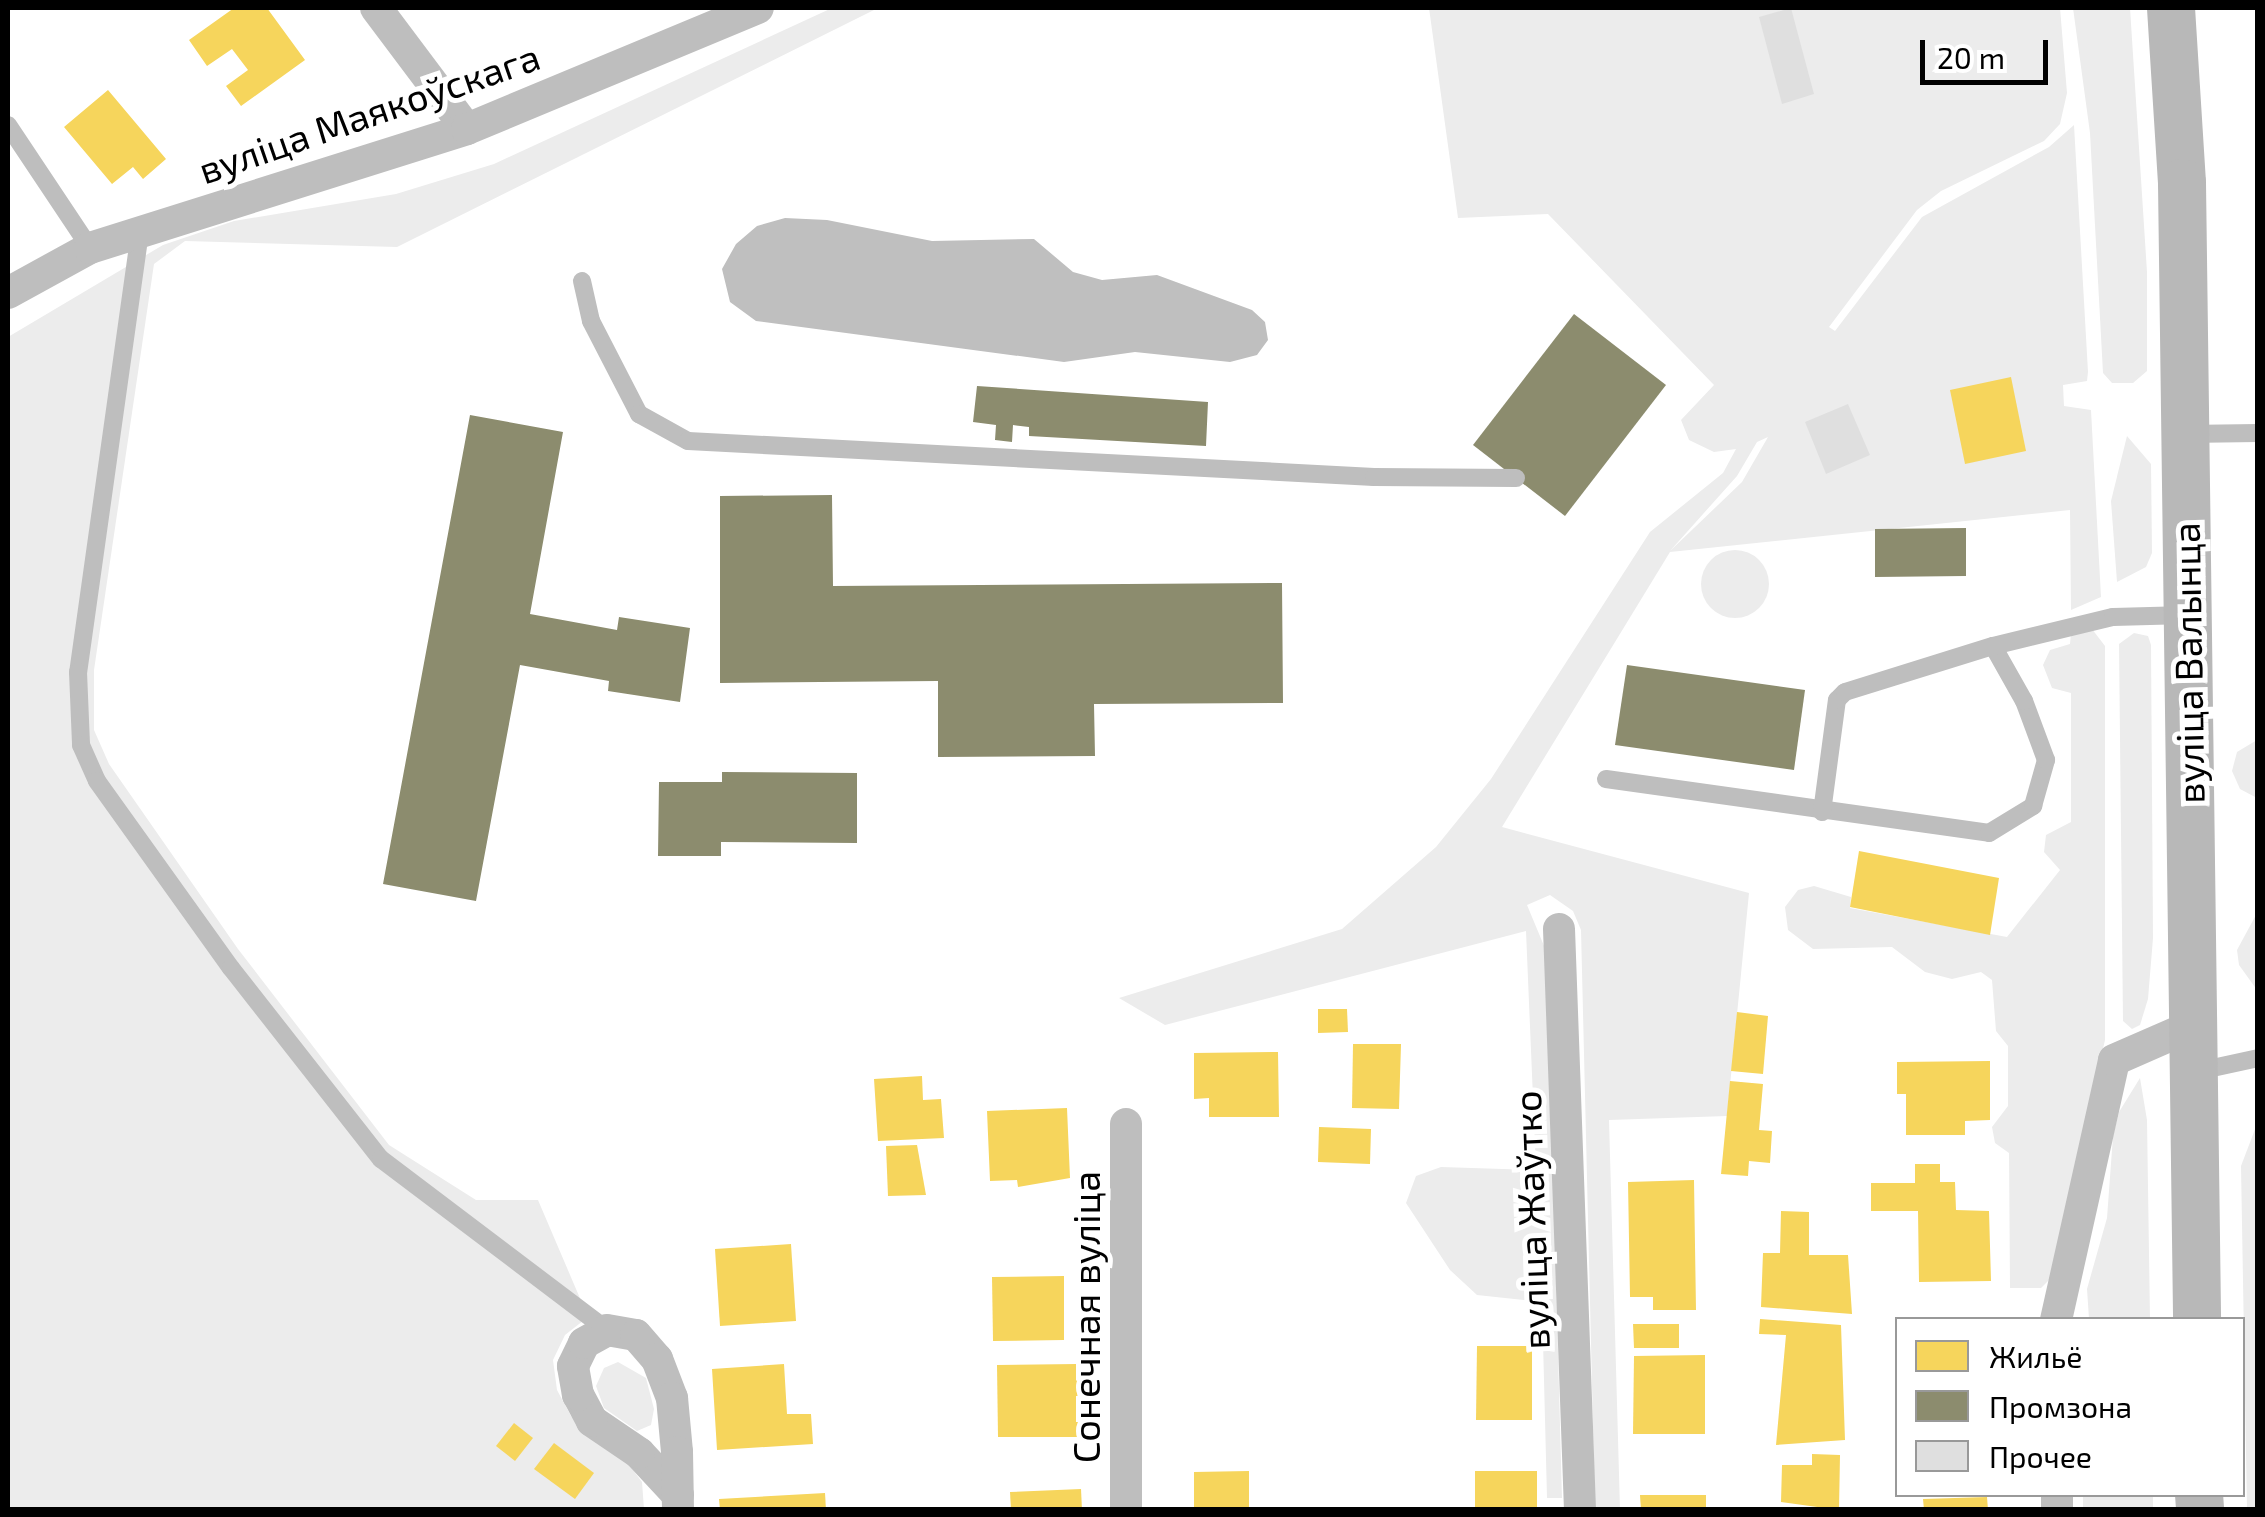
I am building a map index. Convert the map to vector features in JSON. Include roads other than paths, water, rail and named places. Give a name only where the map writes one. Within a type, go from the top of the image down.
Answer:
[{"type":"main road","name":"вуліца Валынца","points":[[2171,8],[2179,90],[2197,1317]]},
{"type":"street","points":[[376,8],[467,129]]},
{"type":"street","name":"вуліца Маякоўскага","points":[[8,293],[90,248],[467,129],[758,8]]},
{"type":"street","name":"вуліца Жаўтко","points":[[1560,928],[1580,1510]]},
{"type":"street","points":[[2057,1317],[2114,1060],[2194,1026]]},
{"type":"street","name":"Сонечная вуліца","points":[[1126,1124],[1126,1510]]},
{"type":"street","points":[[607,1330],[636,1334],[656,1359],[672,1398],[678,1502],[638,1453],[592,1421],[578,1395],[573,1366],[584,1343],[607,1330]]},
{"type":"lane","points":[[8,125],[90,248]]},
{"type":"lane","points":[[140,232],[78,672],[81,745],[98,781],[231,968],[381,1158],[607,1330]]},
{"type":"lane","points":[[582,282],[591,321],[639,414],[688,440],[1354,476],[1516,478]]},
{"type":"lane","points":[[2185,434],[2258,433]]},
{"type":"lane","points":[[1822,812],[1837,700],[1844,692],[1993,646],[2113,617],[2188,615]]},
{"type":"lane","points":[[1606,778],[1976,834],[2014,823],[2033,806],[2046,760],[1993,646]]},
{"type":"lane","points":[[2194,1072],[2258,1058]]}]
